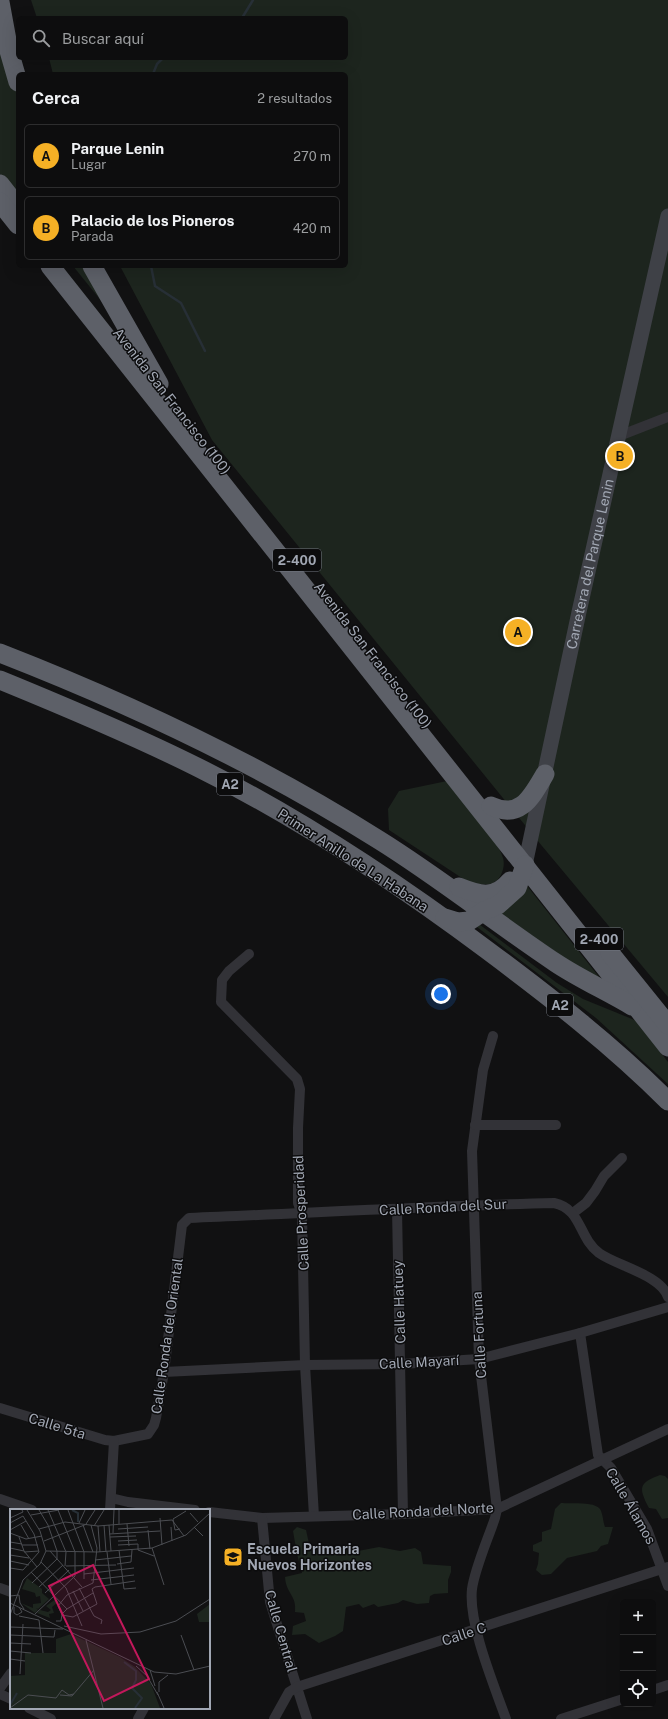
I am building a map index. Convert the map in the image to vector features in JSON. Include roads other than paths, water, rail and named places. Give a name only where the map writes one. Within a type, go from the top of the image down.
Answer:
[{"type":"highway","points":[[0,2],[9,51],[16,75]]},
{"type":"highway","points":[[0,184],[16,204]]},
{"type":"highway","points":[[0,202],[16,222]]},
{"type":"highway","name":"Avenida San Francisco (100)","points":[[52,268],[527,859],[668,1025]]},
{"type":"highway","name":"Avenida San Francisco (100)","points":[[66,268],[159,384],[489,811]]},
{"type":"highway","points":[[93,268],[159,384]]},
{"type":"highway","name":"Primer Anillo de La Habana","points":[[0,653],[113,700],[239,759],[372,835],[442,881]]},
{"type":"highway","name":"Primer Anillo de La Habana","points":[[0,680],[102,723],[197,767],[318,834],[444,918],[571,1014],[613,1049],[668,1101]]},
{"type":"highway","points":[[509,881],[513,868],[509,850],[489,811],[516,809],[530,797],[545,774]]},
{"type":"highway","points":[[442,881],[487,895],[500,891],[527,859]]},
{"type":"highway","points":[[444,918],[458,922],[469,921],[484,911],[498,905],[514,891],[521,880],[527,859]]},
{"type":"highway","name":"Avenida San Francisco (100)","points":[[527,859],[639,1011]]},
{"type":"highway","name":"A2","points":[[442,881],[556,963],[639,1011],[668,1030]]},
{"type":"highway","name":"2-400","points":[[639,1011],[668,1047]]},
{"type":"street","name":"Carretera del Parque Lenin","points":[[527,859],[579,612],[668,216]]},
{"type":"street","points":[[619,436],[668,417]]},
{"type":"street","name":"Calle Prosperidad","points":[[249,954],[229,971],[222,980],[220,1002],[297,1079],[299,1084],[298,1203],[302,1214],[306,1365],[314,1516]]},
{"type":"street","name":"Calle Fortuna","points":[[493,1036],[484,1070],[472,1150],[479,1359],[497,1509],[472,1590],[476,1630],[506,1719]]},
{"type":"street","points":[[475,1125],[556,1125]]},
{"type":"street","points":[[622,1158],[604,1176],[586,1203],[573,1213],[584,1236],[598,1253],[650,1278],[668,1297]]},
{"type":"street","name":"Calle Ronda del Sur","points":[[182,1225],[185,1220],[189,1218],[397,1210],[473,1205],[554,1203],[562,1204],[573,1213]]},
{"type":"street","name":"Calle Hatuey","points":[[397,1210],[403,1514]]},
{"type":"street","name":"Calle Ronda del Oriental","points":[[114,1441],[148,1434],[152,1429],[156,1418],[164,1372],[182,1225]]},
{"type":"street","name":"Calle Mayarí","points":[[164,1372],[306,1365],[401,1364],[479,1359],[580,1333],[668,1307]]},
{"type":"street","name":"Calle Álamos","points":[[580,1333],[598,1455],[611,1468],[647,1530],[665,1568],[668,1586]]},
{"type":"street","name":"Calle 5ta","points":[[0,1408],[95,1438],[114,1441]]},
{"type":"street","name":"Calle Ronda del Norte","points":[[210,1512],[262,1518],[403,1514],[497,1509],[668,1429]]},
{"type":"street","points":[[110,1509],[114,1441]]},
{"type":"street","points":[[111,1498],[128,1506],[178,1509]]},
{"type":"street","points":[[0,1499],[29,1509]]},
{"type":"street","name":"Calle Central","points":[[262,1518],[270,1602],[307,1719]]},
{"type":"street","name":"Calle C","points":[[274,1719],[289,1692],[297,1687],[665,1568]]},
{"type":"street","points":[[0,1588],[10,1592]]},
{"type":"street","points":[[0,1688],[10,1674]]},
{"type":"street","points":[[656,1689],[668,1685]]},
{"type":"street","points":[[0,1694],[10,1699]]},
{"type":"street","points":[[561,1719],[620,1700]]},
{"type":"street","points":[[32,1709],[48,1714]]},
{"type":"street","points":[[138,1719],[143,1709]]},
{"type":"waterway","points":[[243,16],[253,0]]},
{"type":"waterway","points":[[154,72],[157,64],[161,60]]},
{"type":"waterway","points":[[151,268],[155,286],[181,303],[205,351]]},
{"type":"place","name":"Palacio de los Pioneros","points":[[620,456]]},
{"type":"place","name":"Parque Lenin","points":[[518,632]]},
{"type":"place","name":"Escuela Primaria Nuevos Horizontes","points":[[233,1557]]}]
